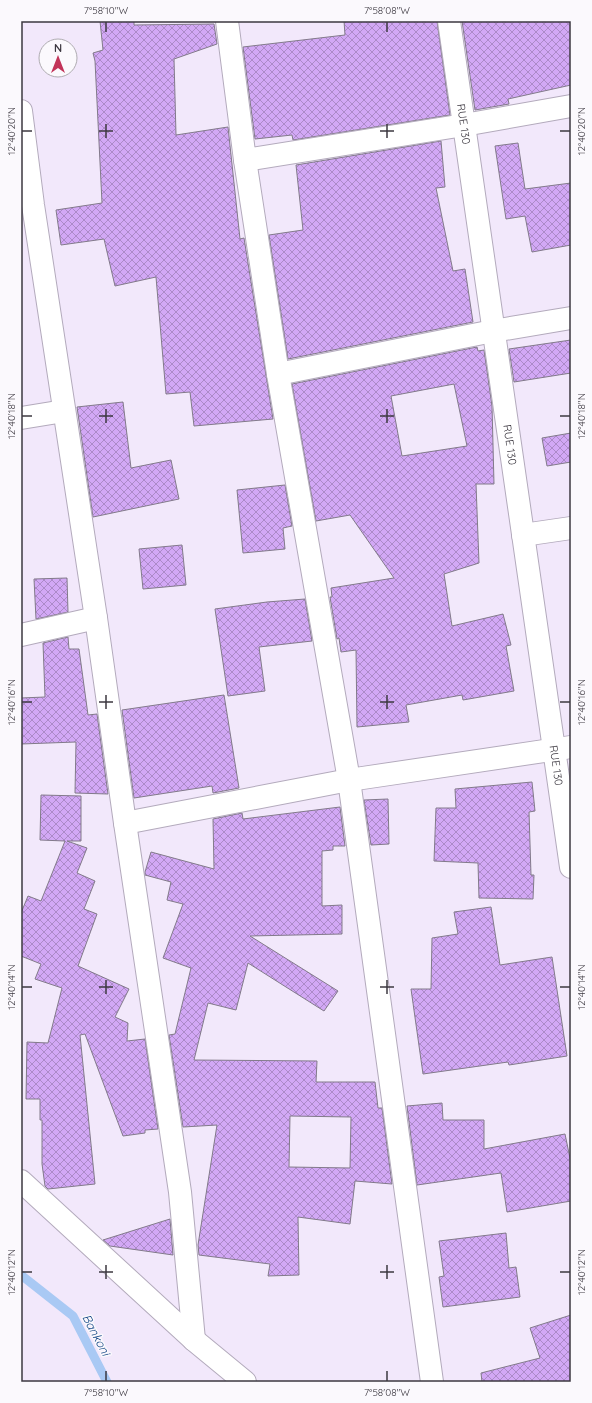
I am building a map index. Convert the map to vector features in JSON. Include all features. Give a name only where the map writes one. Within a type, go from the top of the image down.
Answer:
[{"type":"street","points":[[227,21],[245,160],[278,374],[349,780],[432,1382]]},
{"type":"street","name":"RUE 130","points":[[448,21],[523,535],[562,748],[571,867]]},
{"type":"street","points":[[245,160],[464,125],[571,106]]},
{"type":"street","points":[[21,111],[27,206],[64,411],[96,618],[180,1192],[194,1340]]},
{"type":"street","points":[[278,374],[493,331],[571,318]]},
{"type":"street","points":[[21,418],[64,411]]},
{"type":"street","points":[[523,535],[571,528]]},
{"type":"street","points":[[21,635],[96,618]]},
{"type":"street","points":[[125,823],[349,780],[562,748]]},
{"type":"street","points":[[21,1181],[194,1340],[245,1382]]},
{"type":"building","points":[[100,21],[134,21],[134,25],[214,24],[217,44],[174,59],[176,135],[228,127],[240,239],[244,238],[273,419],[194,426],[190,392],[166,394],[156,277],[115,286],[104,239],[61,245],[56,210],[102,203],[95,61],[93,53],[103,50]]},
{"type":"building","points":[[344,21],[437,21],[450,115],[293,140],[292,135],[255,139],[243,47],[345,35]]},
{"type":"building","points":[[462,21],[571,21],[571,85],[508,99],[509,104],[475,110]]},
{"type":"building","points":[[441,141],[445,187],[436,188],[453,271],[465,269],[473,322],[288,359],[269,235],[303,230],[296,165]]},
{"type":"building","points":[[518,143],[525,189],[571,183],[571,245],[532,252],[525,216],[506,219],[495,146]]},
{"type":"building","points":[[571,340],[571,373],[514,382],[509,349]]},
{"type":"building","points":[[477,347],[478,351],[484,350],[492,406],[494,484],[476,484],[479,563],[444,574],[452,626],[503,614],[511,645],[506,646],[514,691],[463,700],[462,695],[406,705],[409,722],[357,727],[356,650],[341,652],[339,638],[337,639],[330,597],[332,597],[331,588],[394,578],[350,515],[316,521],[292,384]],"holes":[[[454,384],[467,446],[402,456],[391,396]]]},
{"type":"building","points":[[123,402],[131,468],[171,460],[179,499],[93,517],[77,407]]},
{"type":"building","points":[[571,433],[571,462],[547,466],[542,438]]},
{"type":"building","points":[[285,485],[292,526],[283,528],[285,549],[243,553],[237,490]]},
{"type":"building","points":[[182,545],[186,585],[143,589],[139,549]]},
{"type":"building","points":[[67,578],[68,612],[36,619],[34,579]]},
{"type":"building","points":[[305,599],[312,641],[259,647],[265,691],[228,696],[215,609],[267,602]]},
{"type":"building","points":[[68,637],[69,649],[79,649],[88,715],[97,714],[108,794],[75,793],[76,742],[21,744],[21,698],[45,697],[43,643]]},
{"type":"building","points":[[224,695],[239,788],[213,793],[212,786],[134,798],[122,710]]},
{"type":"building","points":[[532,782],[535,811],[529,812],[531,875],[534,875],[533,899],[479,898],[478,863],[434,861],[436,808],[456,808],[455,789]]},
{"type":"building","points":[[41,795],[81,796],[81,841],[67,841],[87,848],[77,873],[95,881],[84,909],[97,914],[78,966],[129,989],[115,1017],[128,1023],[127,1041],[145,1039],[158,1129],[145,1130],[145,1133],[123,1136],[85,1034],[80,1035],[95,1184],[48,1189],[45,1186],[42,1164],[42,1120],[40,1120],[40,1099],[26,1099],[27,1042],[48,1043],[62,988],[35,979],[41,964],[21,956],[21,913],[28,896],[41,901],[65,841],[40,840]]},
{"type":"building","points":[[388,799],[389,844],[371,845],[364,800]]},
{"type":"building","points":[[340,807],[345,846],[333,846],[333,850],[322,851],[322,906],[342,905],[342,934],[250,936],[338,991],[324,1011],[248,963],[236,1010],[208,1003],[194,1060],[317,1061],[316,1082],[375,1082],[378,1108],[382,1108],[392,1184],[355,1181],[350,1224],[298,1217],[299,1275],[268,1276],[270,1264],[199,1255],[198,1245],[217,1125],[183,1127],[169,1035],[175,1034],[191,968],[163,958],[183,904],[167,900],[171,882],[145,875],[151,852],[214,869],[213,819],[242,813],[243,819]],"holes":[[[290,1116],[351,1117],[350,1168],[289,1167]]]},
{"type":"building","points":[[491,907],[500,965],[552,957],[567,1056],[509,1065],[508,1062],[423,1074],[411,989],[431,989],[432,938],[458,934],[454,912]]},
{"type":"building","points":[[442,1103],[443,1120],[484,1120],[484,1149],[565,1134],[571,1163],[571,1201],[507,1212],[501,1173],[417,1185],[407,1106]]},
{"type":"building","points":[[170,1219],[173,1255],[110,1246],[103,1240]]},
{"type":"building","points":[[506,1233],[509,1268],[516,1267],[520,1297],[443,1307],[439,1277],[444,1276],[439,1241]]},
{"type":"building","points":[[571,1315],[571,1382],[482,1382],[481,1373],[540,1358],[530,1328]]},
{"type":"waterway","name":"Bankoni","points":[[21,1275],[73,1316],[107,1382]]}]
